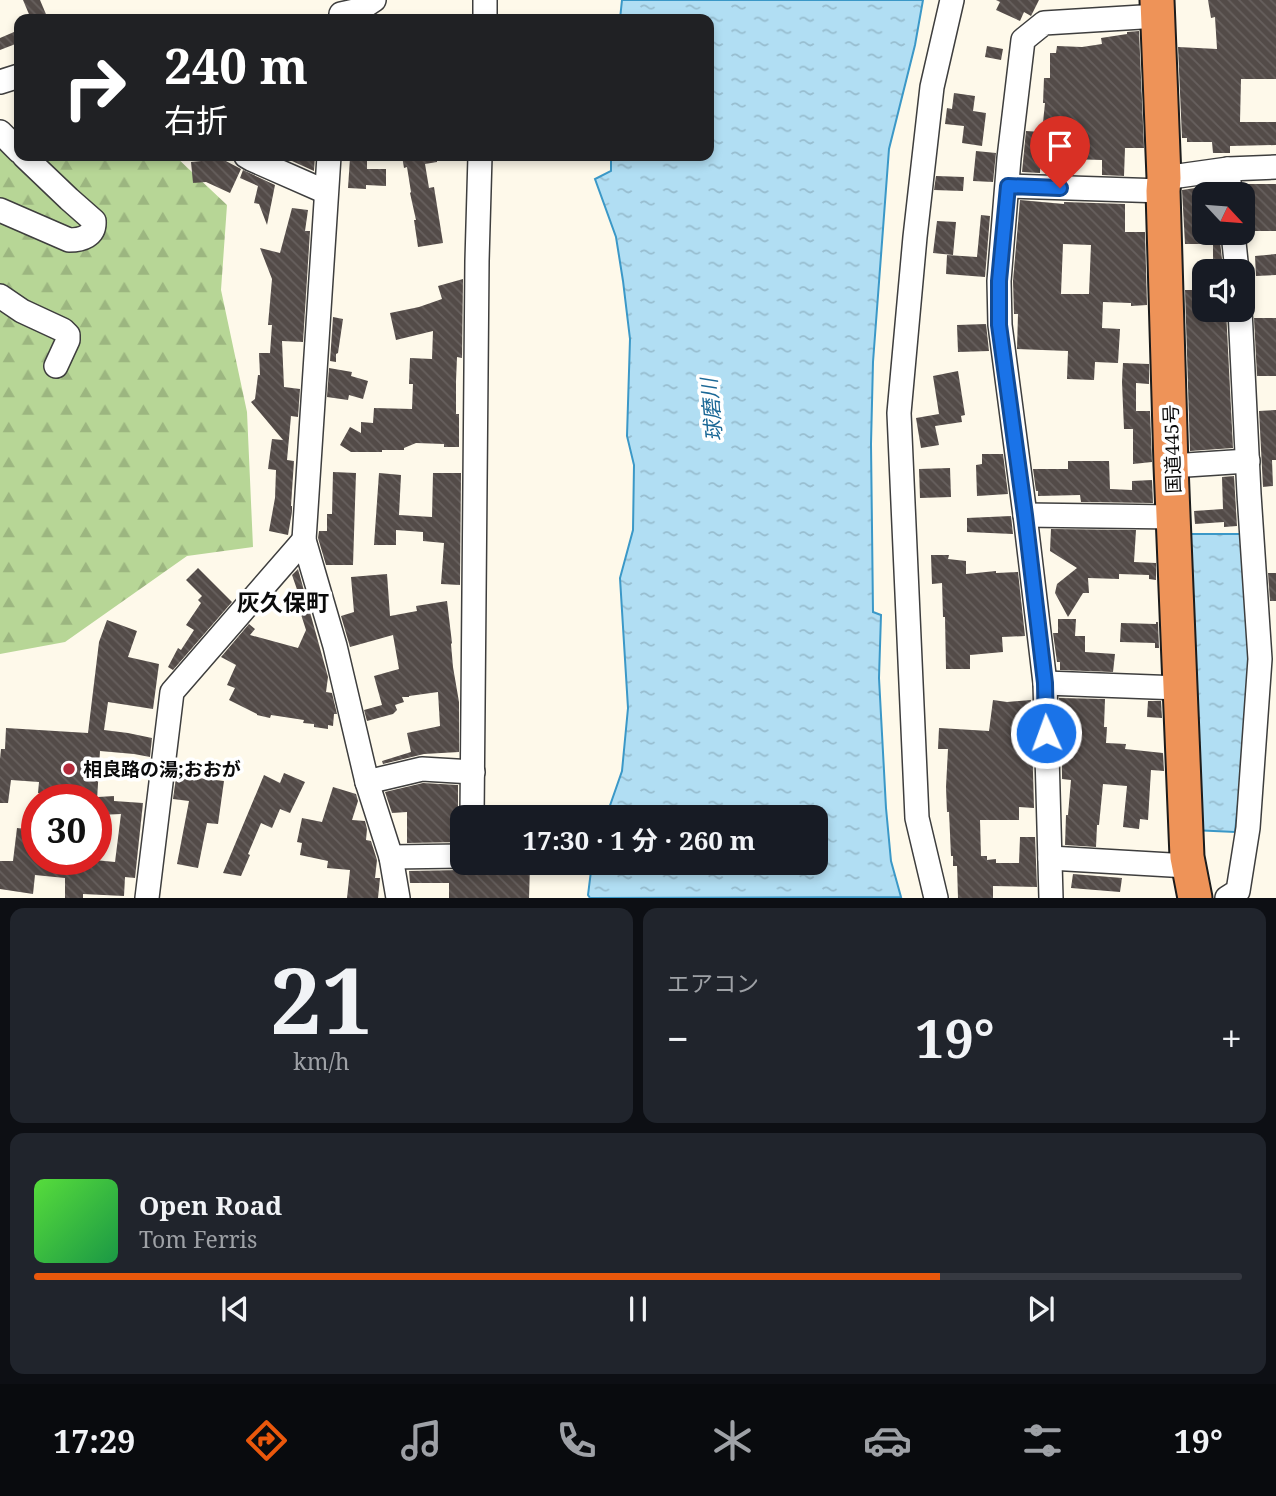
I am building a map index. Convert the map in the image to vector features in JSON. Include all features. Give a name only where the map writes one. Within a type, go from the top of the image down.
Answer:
[{"type":"highway","name":"国道445号","points":[[1157,8],[1186,844],[1192,882]]},
{"type":"street","points":[[340,11],[359,10],[374,0]]},
{"type":"street","points":[[936,898],[917,818],[899,413],[932,87],[952,0]]},
{"type":"street","points":[[1051,898],[1045,683],[999,325],[999,281],[1009,158],[1023,40],[1044,23],[1157,8]]},
{"type":"street","points":[[0,132],[14,146]]},
{"type":"street","points":[[0,210],[69,240],[81,240],[88,236],[94,226],[94,221],[29,161]]},
{"type":"street","points":[[256,161],[326,192]]},
{"type":"street","points":[[329,161],[303,540],[335,646],[367,782],[391,857],[398,898]]},
{"type":"street","points":[[472,805],[480,161]]},
{"type":"street","points":[[1008,186],[1164,184],[1228,169],[1276,167]]},
{"type":"street","points":[[1228,169],[1229,182]]},
{"type":"street","points":[[0,296],[68,335],[56,366]]},
{"type":"street","points":[[1227,898],[1238,891],[1248,828],[1260,659],[1241,322]]},
{"type":"street","points":[[1171,466],[1248,461]]},
{"type":"street","points":[[1025,515],[1175,517]]},
{"type":"street","points":[[147,898],[172,692],[303,540]]},
{"type":"street","points":[[1045,683],[1180,688]]},
{"type":"street","points":[[367,782],[422,769],[473,772]]},
{"type":"street","points":[[391,857],[450,856]]},
{"type":"street","points":[[1050,858],[1192,882]]},
{"type":"green space","points":[[0,127],[14,127],[14,161],[180,161],[227,205],[221,290],[247,412],[253,547],[187,556],[65,642],[0,654]]},
{"type":"water","name":"球磨川","points":[[622,0],[923,0],[915,45],[889,149],[873,362],[873,612],[881,615],[879,678],[886,808],[891,861],[901,897],[590,898],[588,895],[590,875],[828,875],[828,805],[610,805],[622,771],[628,708],[620,578],[633,530],[634,465],[627,436],[630,339],[623,281],[616,237],[595,179],[611,171],[611,161],[714,161],[714,14],[621,14]]},
{"type":"water","points":[[1189,534],[1243,534],[1251,686],[1235,832],[1192,830]]},
{"type":"building","points":[[23,0],[40,0],[46,14],[29,14]]},
{"type":"building","points":[[996,0],[1039,0],[1031,16],[1024,12],[1020,21],[996,10],[1000,2]]},
{"type":"building","points":[[1208,0],[1276,0],[1276,79],[1241,79],[1240,122],[1276,122],[1276,145],[1230,146],[1230,153],[1213,153],[1212,142],[1187,142],[1187,138],[1182,138],[1178,47],[1217,49],[1215,17],[1211,18]]},
{"type":"building","points":[[1139,31],[1144,148],[1125,148],[1124,176],[1102,175],[1102,160],[1069,159],[1069,155],[1041,154],[1040,173],[1022,172],[1026,131],[1042,132],[1044,78],[1050,78],[1050,53],[1056,53],[1057,46],[1082,47],[1102,44],[1101,38]]},
{"type":"building","points":[[14,32],[14,45],[0,50],[0,38]]},
{"type":"building","points":[[987,46],[1003,49],[1001,60],[985,57]]},
{"type":"building","points":[[954,93],[975,96],[973,111],[986,113],[982,146],[962,143],[964,126],[945,124],[947,108],[952,109]]},
{"type":"building","points":[[976,151],[996,153],[993,182],[973,181]]},
{"type":"building","points":[[226,161],[241,169],[230,193],[206,182],[193,183],[191,162]]},
{"type":"building","points":[[292,161],[315,161],[314,171]]},
{"type":"building","points":[[350,161],[367,161],[367,169],[386,169],[386,186],[348,188]]},
{"type":"building","points":[[403,161],[437,161],[425,164],[429,188],[434,187],[443,243],[418,247],[407,167],[404,168]]},
{"type":"building","points":[[243,170],[275,185],[267,225],[259,204],[254,203],[258,186],[240,178]]},
{"type":"building","points":[[936,176],[964,177],[963,191],[934,190]]},
{"type":"building","points":[[1255,184],[1276,184],[1276,231],[1255,231]]},
{"type":"building","points":[[1192,188],[1192,244],[1185,244],[1182,190]]},
{"type":"building","points":[[1020,200],[1064,204],[1125,204],[1125,232],[1145,232],[1147,305],[1103,302],[1102,328],[1120,329],[1118,363],[1095,362],[1094,380],[1067,379],[1068,351],[1017,349],[1018,314],[1014,314],[1013,281]],"holes":[[[1063,244],[1091,245],[1089,294],[1061,294]]]},
{"type":"building","points":[[292,208],[308,210],[305,231],[310,231],[303,342],[282,341],[284,387],[300,389],[298,417],[291,416],[287,460],[294,461],[292,512],[288,535],[269,531],[275,498],[276,470],[268,469],[272,439],[283,440],[251,402],[255,399],[260,375],[259,353],[270,353],[272,325],[268,325],[272,279],[260,248],[280,253]]},
{"type":"building","points":[[981,215],[990,216],[985,277],[946,274],[947,255],[977,257]]},
{"type":"building","points":[[937,221],[956,222],[953,255],[933,253]]},
{"type":"building","points":[[1213,245],[1220,245],[1222,259],[1213,259]]},
{"type":"building","points":[[1276,254],[1276,275],[1256,276],[1255,256]]},
{"type":"building","points":[[463,279],[462,358],[457,357],[456,381],[459,447],[416,443],[404,450],[351,452],[340,445],[350,427],[361,433],[361,422],[373,423],[374,408],[412,409],[410,358],[432,359],[433,331],[396,340],[390,313],[442,299],[438,286]]},
{"type":"building","points":[[1185,290],[1192,290],[1192,322],[1227,322],[1233,448],[1190,451]]},
{"type":"building","points":[[333,317],[343,319],[336,362],[330,361]]},
{"type":"building","points":[[1255,318],[1276,318],[1276,376],[1257,376]]},
{"type":"building","points":[[986,324],[989,351],[958,352],[957,325]]},
{"type":"building","points":[[1123,363],[1149,364],[1149,384],[1136,383],[1136,411],[1150,411],[1152,462],[1133,464],[1133,429],[1124,429]]},
{"type":"building","points":[[329,368],[352,372],[351,376],[368,381],[363,399],[349,395],[348,400],[327,397]]},
{"type":"building","points":[[958,371],[965,415],[961,416],[962,422],[935,426],[939,445],[921,448],[916,418],[939,414],[933,376]]},
{"type":"building","points":[[1276,410],[1273,486],[1263,487],[1259,411]]},
{"type":"building","points":[[982,454],[1003,454],[1008,494],[977,496],[976,465],[982,464]]},
{"type":"building","points":[[1068,461],[1109,461],[1110,489],[1132,490],[1132,481],[1152,480],[1153,503],[1081,502],[1080,495],[1038,496],[1033,469],[1068,469]]},
{"type":"building","points":[[950,468],[951,497],[920,498],[919,469]]},
{"type":"building","points":[[333,472],[356,473],[353,565],[326,565],[318,538],[319,531],[327,531],[327,514],[332,514]]},
{"type":"building","points":[[379,473],[401,475],[399,515],[432,517],[433,473],[461,473],[460,585],[441,584],[444,543],[423,541],[423,532],[396,530],[396,545],[374,545]]},
{"type":"building","points":[[1234,476],[1237,526],[1224,527],[1224,522],[1195,524],[1194,511],[1223,509],[1222,477]]},
{"type":"building","points":[[1011,516],[1013,534],[967,532],[967,518]]},
{"type":"building","points":[[1051,529],[1136,530],[1134,562],[1156,563],[1156,580],[1149,579],[1149,575],[1119,574],[1119,579],[1088,578],[1089,593],[1083,593],[1068,617],[1055,593],[1057,584],[1077,568],[1050,551]]},
{"type":"building","points":[[931,555],[949,555],[948,559],[966,561],[966,574],[1018,572],[1025,636],[1002,637],[1003,652],[970,655],[970,669],[946,669],[942,583],[932,584]]},
{"type":"building","points":[[198,568],[232,602],[173,670],[168,667],[178,648],[181,650],[194,630],[186,625],[201,603],[198,600],[202,596],[186,580]]},
{"type":"building","points":[[298,569],[328,677],[326,692],[332,693],[337,714],[334,714],[333,726],[328,725],[328,729],[303,723],[304,720],[257,715],[229,700],[235,688],[227,685],[236,665],[221,657],[249,624],[255,629],[250,635],[298,648],[306,630],[297,602],[301,601],[292,575]]},
{"type":"building","points":[[1268,573],[1276,573],[1276,601],[1270,601]]},
{"type":"building","points":[[387,574],[390,616],[417,611],[416,606],[447,601],[459,702],[459,752],[424,754],[383,764],[382,761],[411,752],[407,733],[440,726],[438,692],[402,697],[404,702],[395,705],[397,710],[393,714],[367,721],[364,710],[382,705],[374,676],[399,669],[393,635],[350,647],[341,616],[354,612],[351,577]]},
{"type":"building","points":[[1058,619],[1076,619],[1075,636],[1085,636],[1085,652],[1115,654],[1113,672],[1060,670],[1053,633],[1058,633]]},
{"type":"building","points":[[107,620],[137,631],[128,657],[159,664],[153,709],[108,702],[104,730],[152,738],[150,757],[100,751],[98,784],[39,784],[11,780],[8,803],[0,803],[0,759],[1,749],[5,749],[6,728],[88,733],[99,642]]},
{"type":"building","points":[[1156,622],[1159,648],[1155,648],[1155,643],[1120,642],[1121,623]]},
{"type":"building","points":[[1059,698],[1105,699],[1106,743],[1126,744],[1125,749],[1163,753],[1164,771],[1151,770],[1148,820],[1140,819],[1139,829],[1123,827],[1127,786],[1103,784],[1096,847],[1065,845],[1071,780],[1062,779]]},
{"type":"building","points":[[993,700],[1031,700],[1034,808],[1019,807],[1019,820],[980,820],[981,856],[987,856],[987,860],[996,859],[996,863],[1019,863],[1020,837],[1035,837],[1037,887],[993,886],[993,898],[958,898],[957,866],[953,866],[951,856],[947,812],[948,749],[938,749],[939,728],[989,731]]},
{"type":"building","points":[[1148,701],[1161,701],[1162,718],[1147,717]]},
{"type":"building","points":[[177,770],[199,774],[198,778],[224,781],[218,824],[207,823],[198,868],[177,864],[189,801],[173,799]]},
{"type":"building","points":[[284,773],[305,782],[290,813],[280,809],[272,828],[261,823],[241,876],[223,873],[264,775],[280,783]]},
{"type":"building","points":[[423,783],[458,785],[458,805],[450,805],[450,842],[407,843],[407,812],[392,813],[385,792]]},
{"type":"building","points":[[333,787],[356,794],[358,801],[352,820],[365,821],[366,840],[371,841],[377,860],[375,878],[380,878],[378,898],[347,898],[350,870],[327,868],[328,861],[300,855],[302,843],[297,842],[302,818],[322,822]]},
{"type":"building","points":[[112,796],[114,801],[143,803],[135,878],[125,877],[124,896],[83,894],[83,898],[65,898],[65,878],[35,875],[112,875],[121,814],[112,814]]},
{"type":"building","points":[[17,828],[21,828],[21,875],[35,875],[33,894],[0,889],[0,861],[13,861]]},
{"type":"building","points":[[450,870],[450,875],[530,875],[529,898],[449,898],[449,883],[410,883],[409,871]]},
{"type":"building","points":[[1073,874],[1122,878],[1120,892],[1071,888]]},
{"type":"place","name":"相良路の湯;おおが","points":[[69,769]]},
{"type":"district","name":"灰久保町","points":[[283,602]]},
{"type":"route","points":[[1046,733],[1045,683],[999,325],[999,281],[1008,186],[1060,188]]}]
